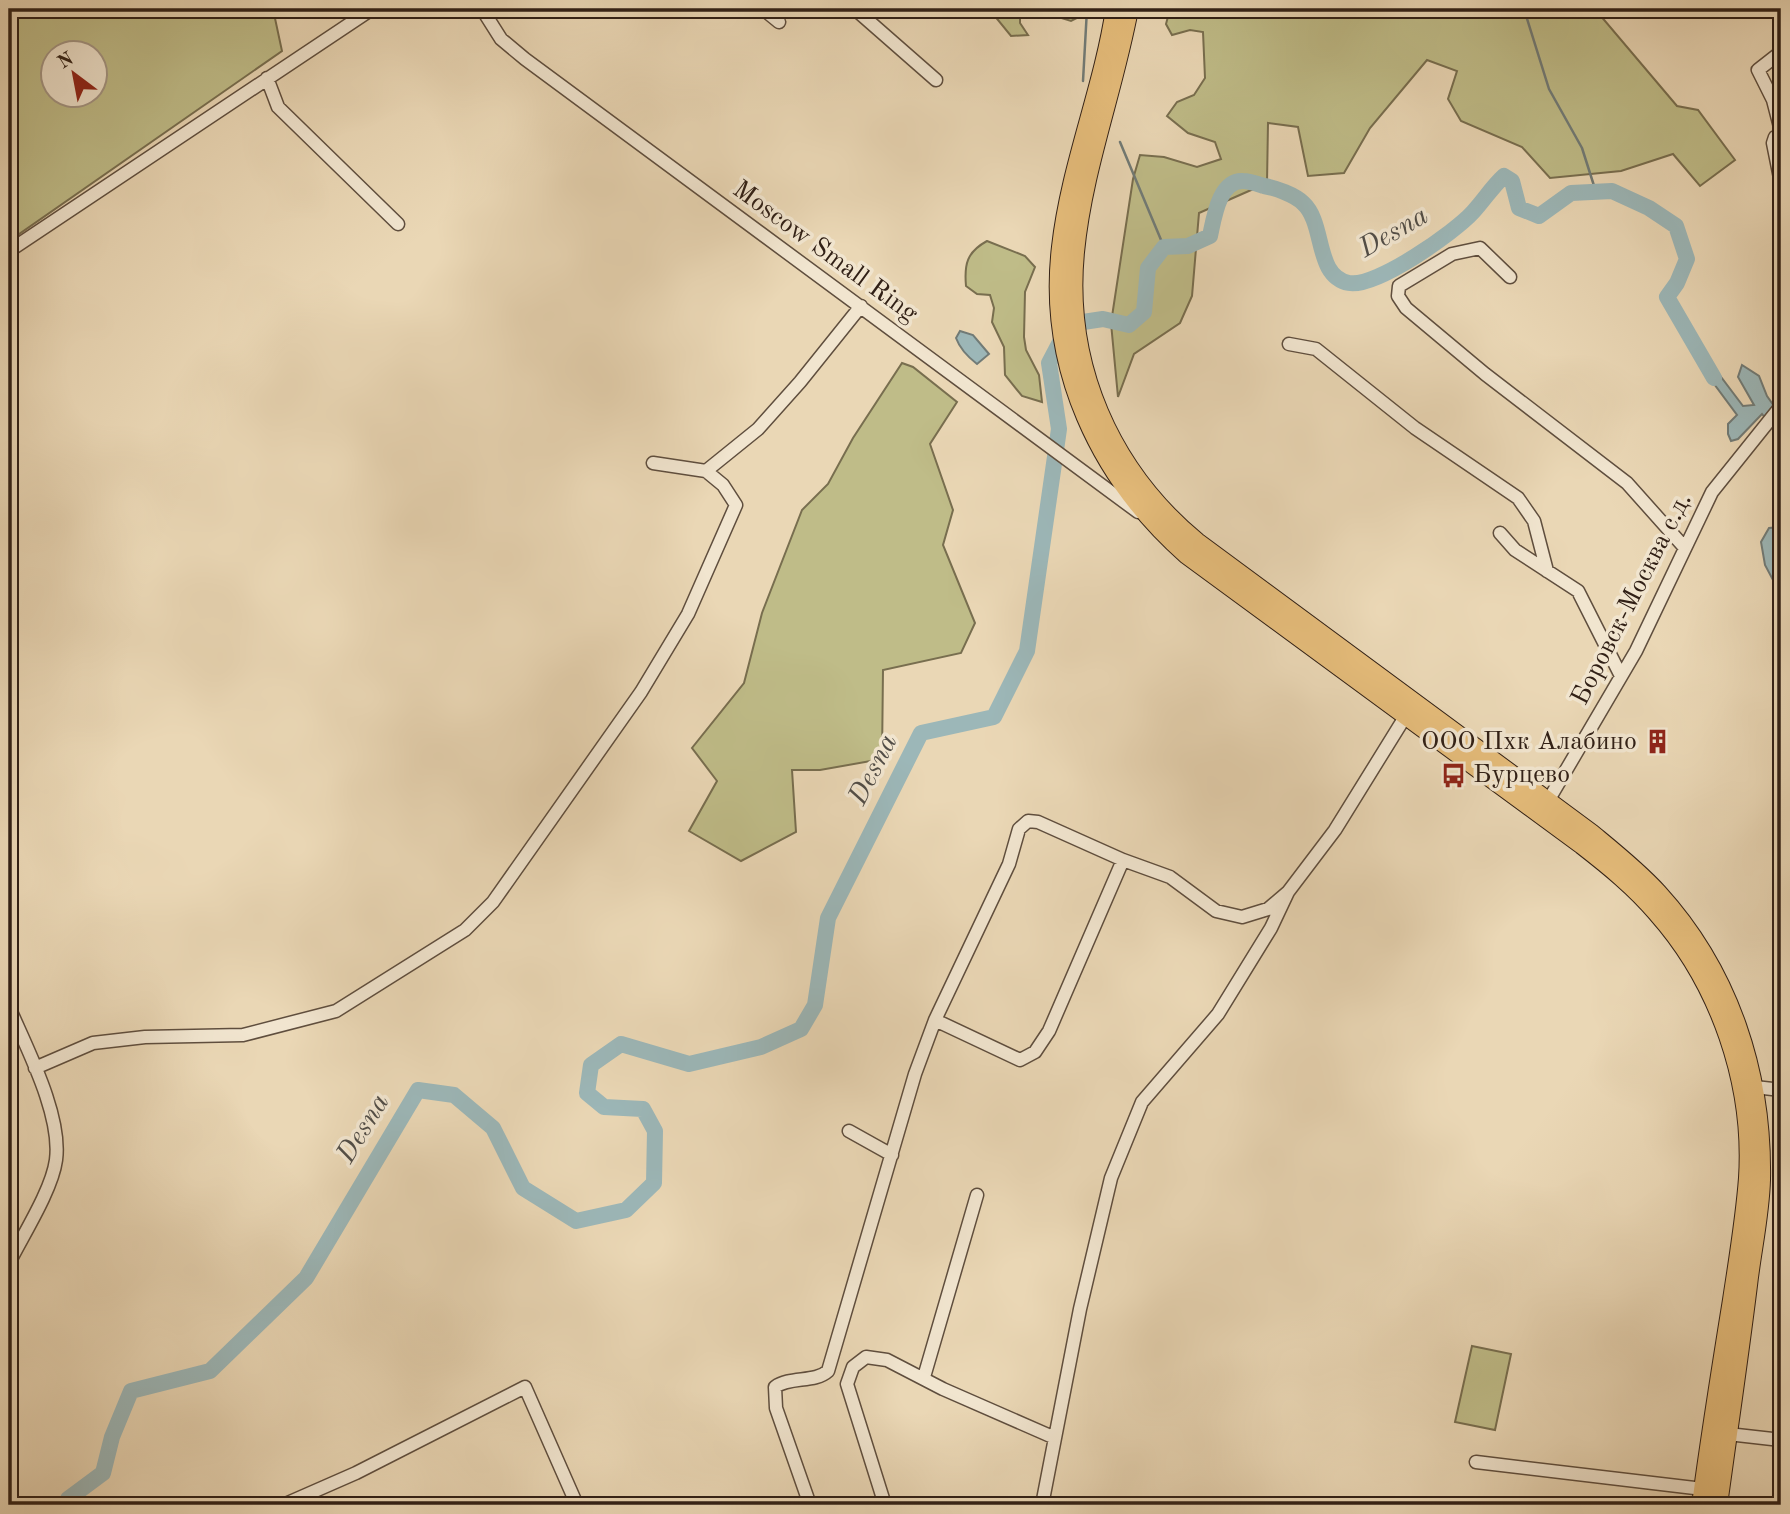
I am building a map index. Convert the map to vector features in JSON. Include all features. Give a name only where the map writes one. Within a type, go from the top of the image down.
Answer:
[{"type":"highway","points":[[1068,248],[1076,173],[1110,43],[1115,9]]},
{"type":"highway","points":[[1129,9],[1122,47],[1059,285],[1064,346],[1070,378],[1083,415],[1107,449],[1159,506],[1197,542],[1548,801],[1631,866],[1658,893],[1694,940],[1732,1011],[1755,1087],[1760,1127],[1761,1183],[1718,1505]]},
{"type":"highway","points":[[1107,449],[1124,488],[1152,522],[1186,555],[1582,845],[1633,887],[1686,950],[1709,991],[1730,1041],[1747,1128],[1748,1177],[1702,1497]]},
{"type":"street","points":[[9,251],[372,9]]},
{"type":"street","name":"Moscow Small Ring","points":[[482,9],[501,39],[525,59],[1152,522]]},
{"type":"street","points":[[763,9],[779,22]]},
{"type":"street","points":[[855,9],[936,80]]},
{"type":"street","points":[[1781,52],[1758,70],[1773,100],[1781,133],[1775,137],[1773,143],[1781,183]]},
{"type":"street","points":[[267,78],[278,107],[398,224]]},
{"type":"street","points":[[1510,277],[1480,248],[1452,254],[1399,286],[1398,296],[1406,308],[1485,373],[1627,484],[1685,548]]},
{"type":"street","points":[[706,471],[758,429],[861,306]]},
{"type":"street","points":[[1289,344],[1317,348],[1415,428],[1518,498],[1534,521],[1547,571]]},
{"type":"street","name":"Боровск-Москва с.д.","points":[[1548,801],[1636,651],[1712,492],[1781,407]]},
{"type":"street","points":[[35,1068],[93,1043],[145,1037],[243,1035],[336,1011],[465,930],[493,902],[641,692],[688,614],[736,505],[723,485],[706,471],[653,463]]},
{"type":"street","points":[[1500,533],[1515,551],[1578,591],[1621,676]]},
{"type":"street","points":[[1040,1503],[1080,1309],[1111,1178],[1142,1102],[1218,1014],[1271,928],[1288,892],[1335,830],[1405,717]]},
{"type":"street","points":[[810,1505],[776,1408],[774,1390],[787,1381],[820,1377],[828,1371],[915,1074],[935,1020],[1003,876],[1019,829],[1028,821],[1038,822],[1123,860],[1170,877],[1216,912],[1242,917],[1268,909],[1288,892]]},
{"type":"street","points":[[935,1020],[1020,1060],[1035,1052],[1056,1016],[1123,860]]},
{"type":"street","points":[[9,1007],[35,1068],[56,1130],[56,1163],[48,1185],[9,1263]]},
{"type":"street","points":[[1755,1087],[1781,1090]]},
{"type":"street","points":[[849,1131],[892,1155]]},
{"type":"street","points":[[924,1377],[977,1195]]},
{"type":"street","points":[[885,1505],[847,1384],[850,1371],[861,1360],[874,1357],[887,1360],[943,1389],[1055,1438]]},
{"type":"street","points":[[283,1505],[356,1473],[525,1387],[577,1505]]},
{"type":"street","points":[[1728,1434],[1781,1440]]},
{"type":"street","points":[[1476,1462],[1702,1497]]},
{"type":"shaded area","points":[[22,9],[273,9],[282,51],[9,241],[9,30]]},
{"type":"shaded area","points":[[989,9],[1020,9],[1020,23],[1028,35],[1011,36]]},
{"type":"shaded area","points":[[1056,9],[1090,9],[1071,21],[1058,17]]},
{"type":"shaded area","points":[[1170,9],[1591,9],[1600,15],[1677,106],[1698,110],[1735,160],[1700,186],[1673,154],[1621,171],[1550,178],[1522,147],[1461,121],[1448,99],[1457,71],[1427,60],[1370,128],[1344,173],[1308,176],[1298,127],[1268,123],[1267,183],[1199,213],[1192,296],[1180,323],[1134,354],[1118,397],[1111,323],[1133,179],[1140,155],[1164,157],[1197,167],[1221,159],[1215,142],[1188,133],[1167,116],[1177,102],[1194,95],[1205,78],[1203,32],[1190,30],[1172,35],[1166,24]]},
{"type":"shaded area","points":[[987,241],[1025,256],[1035,267],[1025,292],[1024,337],[1026,350],[1039,375],[1042,402],[1022,396],[1005,375],[1004,347],[992,322],[994,308],[990,295],[977,294],[966,286],[968,259]]},
{"type":"shaded area","points":[[902,363],[913,367],[957,402],[930,444],[953,510],[943,545],[975,623],[961,653],[883,670],[882,759],[820,770],[792,770],[796,832],[741,861],[689,831],[717,781],[692,748],[744,683],[762,613],[802,510],[828,484],[853,438]]},
{"type":"shaded area","points":[[1472,1346],[1511,1354],[1495,1430],[1455,1422]]},
{"type":"water","points":[[960,331],[973,335],[989,354],[977,364],[958,342],[956,338]]},
{"type":"water","points":[[1704,361],[1709,361],[1743,406],[1754,405],[1738,377],[1742,365],[1759,376],[1767,396],[1781,416],[1781,438],[1762,414],[1738,439],[1731,441],[1728,424],[1737,415],[1703,369]]},
{"type":"water","points":[[1781,527],[1781,595],[1765,565],[1761,542],[1769,528]]},
{"type":"waterway","points":[[1083,81],[1087,9]]},
{"type":"waterway","points":[[1524,9],[1549,89],[1582,148],[1596,192]]},
{"type":"waterway","points":[[1120,142],[1164,247]]},
{"type":"waterway","name":"Desna","points":[[80,1505],[68,1499],[103,1473],[112,1437],[131,1391],[210,1371],[306,1278],[418,1090],[454,1095],[493,1128],[523,1188],[576,1221],[626,1210],[654,1183],[655,1131],[643,1109],[604,1107],[587,1093],[591,1065],[621,1044],[689,1064],[761,1047],[801,1029],[815,1005],[828,918],[921,733],[994,717],[1027,651],[1059,429],[1049,363],[1059,344],[1083,322],[1103,319],[1129,325],[1144,312],[1148,268],[1164,247],[1188,246],[1210,236],[1219,201],[1228,187],[1235,182],[1243,181],[1280,190],[1300,200],[1315,223],[1330,270],[1349,283],[1377,277],[1433,245],[1464,221],[1504,176],[1512,181],[1519,208],[1539,216],[1571,193],[1612,191],[1649,208],[1676,226],[1687,259],[1677,283],[1667,297],[1714,378]]},
{"type":"place","name":"ООО Пхк Алабино","points":[[1657,742]]},
{"type":"place","name":"Бурцево","points":[[1453,775]]}]
